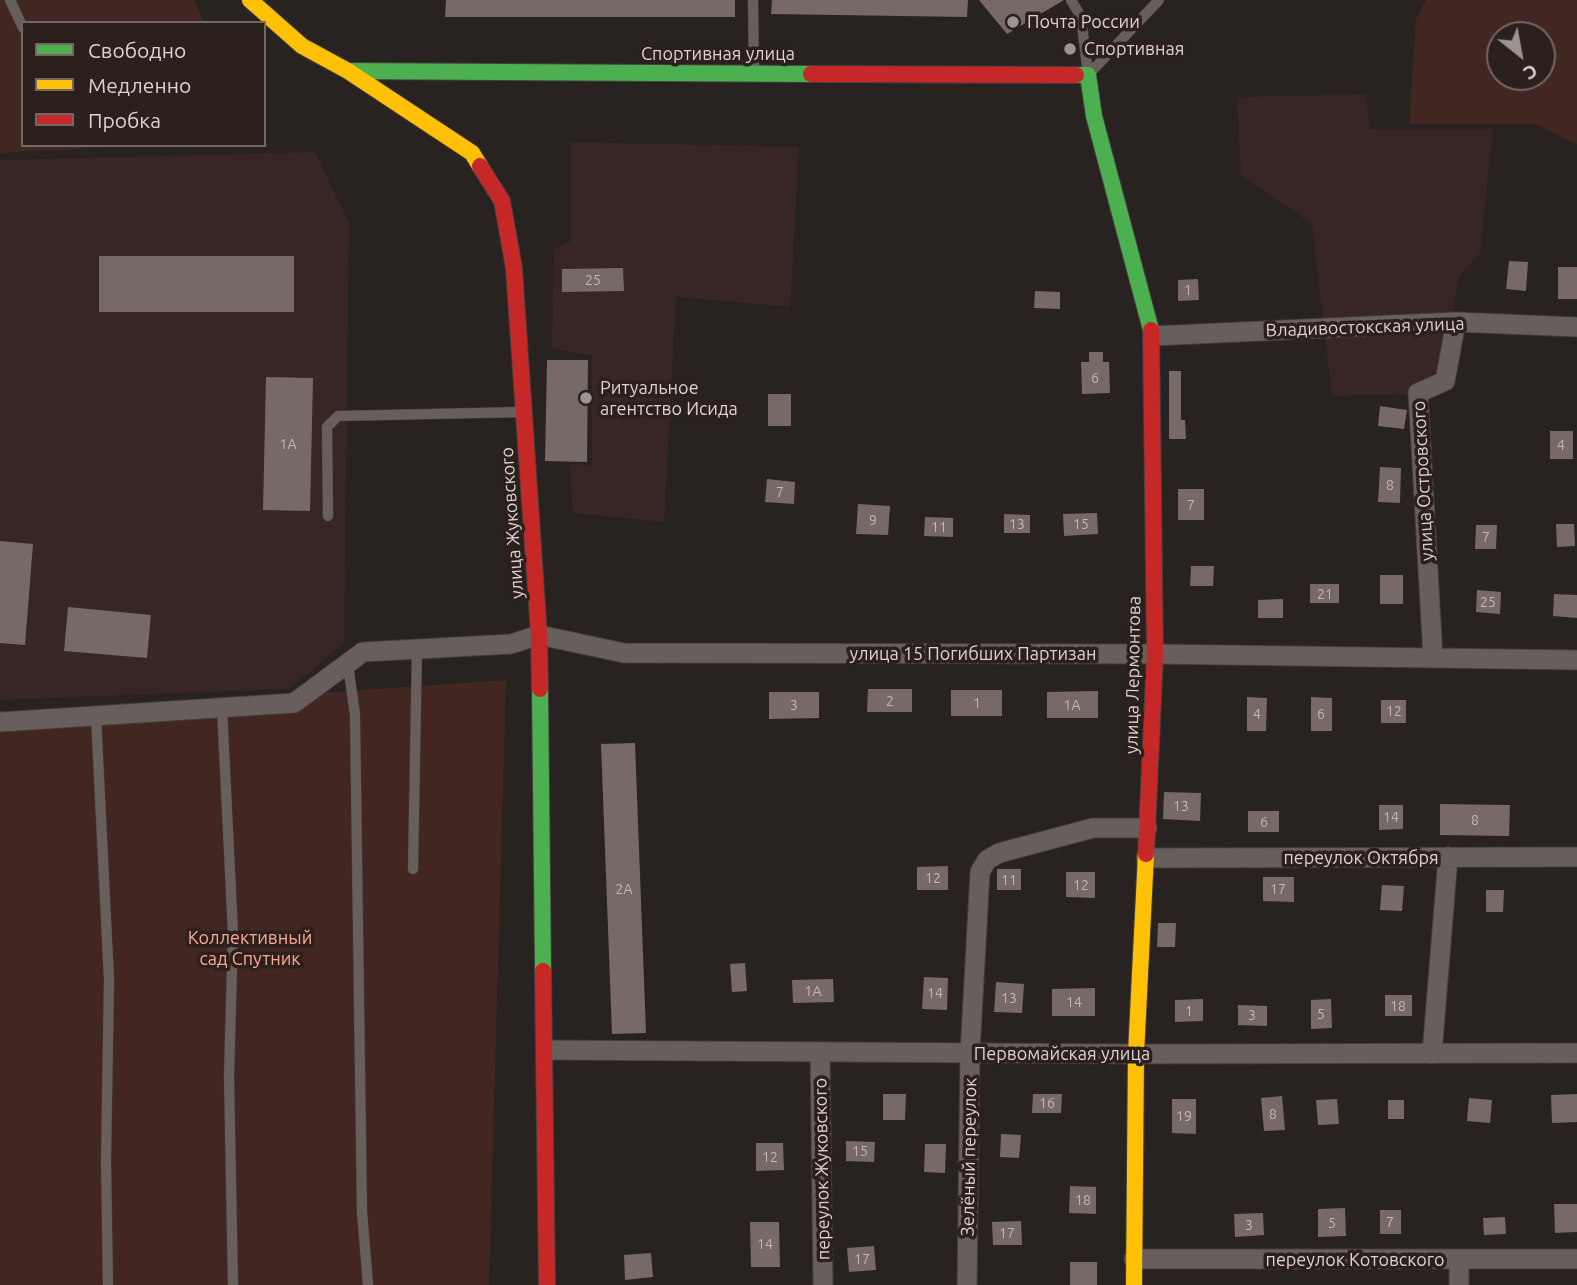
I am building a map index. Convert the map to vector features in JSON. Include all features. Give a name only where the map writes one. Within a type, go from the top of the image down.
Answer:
[{"type":"street","name":"улица Жуковского","points":[[250,0],[302,46],[348,71],[472,152],[502,201],[514,268],[539,635],[547,1050],[547,1285]]},
{"type":"street","name":"Спортивная улица","points":[[348,71],[1088,75]]},
{"type":"street","name":"улица Лермонтова","points":[[1088,75],[1094,116],[1153,336],[1155,654],[1136,1054],[1134,1285]]},
{"type":"street","name":"Владивостокская улица","points":[[1153,336],[1456,322],[1577,327]]},
{"type":"street","name":"улица Островского","points":[[1433,658],[1418,393],[1445,382],[1456,322]]},
{"type":"street","name":"улица 15 Погибших Партизан","points":[[539,635],[624,653],[1155,654],[1577,660]]},
{"type":"street","points":[[0,722],[295,703],[363,653],[511,644],[539,635]]},
{"type":"street","name":"Зелёный переулок","points":[[967,1285],[970,1053],[980,873],[986,860],[999,853],[1093,828],[1147,828]]},
{"type":"street","points":[[1432,1054],[1448,857]]},
{"type":"street","name":"переулок Октября","points":[[1146,858],[1577,857]]},
{"type":"street","name":"Первомайская улица","points":[[547,1050],[1136,1054],[1577,1053]]},
{"type":"street","name":"переулок Жуковского","points":[[820,1053],[823,1285]]},
{"type":"street","name":"переулок Котовского","points":[[1134,1259],[1577,1259]]},
{"type":"street","points":[[1459,1261],[1459,1285]]},
{"type":"lane","points":[[10,0],[21,24]]},
{"type":"lane","points":[[753,0],[754,73]]},
{"type":"lane","points":[[1072,0],[1081,18],[1088,75]]},
{"type":"lane","points":[[1088,75],[1159,0]]},
{"type":"lane","points":[[328,516],[327,428],[338,416],[524,412]]},
{"type":"lane","points":[[413,869],[417,648]]},
{"type":"lane","points":[[348,665],[355,715],[362,1212],[368,1285]]},
{"type":"lane","points":[[222,708],[233,933],[229,1076],[233,1285]]},
{"type":"lane","points":[[96,716],[109,980],[106,1161],[108,1285]]},
{"type":"shaded area","points":[[1366,94],[1370,129],[1493,129],[1480,253],[1459,276],[1442,376],[1413,394],[1332,396],[1312,224],[1241,175],[1237,97]]},
{"type":"shaded area","points":[[571,142],[799,147],[790,307],[676,297],[664,522],[573,513],[570,464],[592,465],[592,356],[552,348],[554,249],[571,241]]},
{"type":"shaded area","points":[[315,152],[349,223],[344,643],[289,689],[0,700],[0,160]]},
{"type":"green space","points":[[0,0],[194,0],[203,21],[21,21],[21,147],[113,147],[0,153]]},
{"type":"green space","points":[[1426,0],[1577,0],[1577,144],[1535,124],[1409,124],[1416,19]]},
{"type":"green space","name":"Коллективный сад Спутник","points":[[506,680],[489,1285],[0,1285],[0,715]]},
{"type":"building","points":[[446,0],[735,0],[735,17],[445,17]]},
{"type":"building","points":[[772,0],[968,0],[967,17],[771,14]]},
{"type":"building","points":[[979,0],[1064,0],[1007,34]]},
{"type":"building","points":[[99,256],[294,256],[294,312],[99,312]]},
{"type":"building","points":[[1509,261],[1528,262],[1526,291],[1506,289]]},
{"type":"building","points":[[1558,267],[1577,267],[1577,299],[1558,299]]},
{"type":"building","points":[[623,268],[624,291],[562,292],[562,269]]},
{"type":"building","points":[[1198,279],[1199,300],[1178,301],[1178,280]]},
{"type":"building","points":[[1035,291],[1060,292],[1060,309],[1034,308]]},
{"type":"building","points":[[1089,352],[1103,352],[1103,362],[1109,362],[1110,393],[1082,394],[1081,362],[1089,362]]},
{"type":"building","points":[[547,360],[588,360],[587,462],[545,461]]},
{"type":"building","points":[[1169,371],[1181,371],[1181,420],[1185,420],[1186,439],[1169,439]]},
{"type":"building","points":[[266,377],[313,378],[310,511],[263,510]]},
{"type":"building","points":[[768,394],[791,394],[791,426],[768,426]]},
{"type":"building","points":[[1380,406],[1407,410],[1404,429],[1378,426]]},
{"type":"building","points":[[1550,431],[1573,431],[1573,459],[1550,459]]},
{"type":"building","points":[[1380,467],[1401,468],[1400,503],[1378,502]]},
{"type":"building","points":[[767,479],[795,482],[794,504],[765,502]]},
{"type":"building","points":[[1178,489],[1204,489],[1204,520],[1178,520]]},
{"type":"building","points":[[858,504],[890,506],[888,535],[856,534]]},
{"type":"building","points":[[1097,513],[1098,534],[1064,536],[1063,514]]},
{"type":"building","points":[[1004,514],[1030,515],[1030,533],[1004,533]]},
{"type":"building","points":[[925,517],[953,518],[953,537],[924,536]]},
{"type":"building","points":[[1556,524],[1574,524],[1575,546],[1557,547]]},
{"type":"building","points":[[1476,525],[1497,525],[1496,549],[1475,549]]},
{"type":"building","points":[[0,541],[33,544],[25,645],[0,643]]},
{"type":"building","points":[[1191,566],[1214,566],[1213,586],[1190,586]]},
{"type":"building","points":[[1380,575],[1403,575],[1403,604],[1380,604]]},
{"type":"building","points":[[1310,584],[1339,584],[1339,603],[1310,603]]},
{"type":"building","points":[[1477,590],[1501,592],[1500,614],[1476,612]]},
{"type":"building","points":[[1554,594],[1577,595],[1577,618],[1553,616]]},
{"type":"building","points":[[1283,599],[1283,618],[1258,618],[1258,600]]},
{"type":"building","points":[[68,607],[151,615],[147,658],[64,651]]},
{"type":"building","points":[[868,689],[912,689],[912,712],[867,712]]},
{"type":"building","points":[[951,690],[1002,690],[1002,716],[951,716]]},
{"type":"building","points":[[1098,691],[1098,718],[1047,718],[1047,692]]},
{"type":"building","points":[[769,692],[819,692],[819,718],[769,719]]},
{"type":"building","points":[[1247,697],[1267,698],[1266,731],[1247,731]]},
{"type":"building","points":[[1311,697],[1332,698],[1332,731],[1311,731]]},
{"type":"building","points":[[1381,700],[1406,700],[1406,723],[1381,723]]},
{"type":"building","points":[[635,743],[646,1033],[612,1034],[601,744]]},
{"type":"building","points":[[1164,792],[1201,793],[1200,821],[1163,819]]},
{"type":"building","points":[[1440,804],[1510,805],[1509,836],[1440,835]]},
{"type":"building","points":[[1379,805],[1403,805],[1403,829],[1379,830]]},
{"type":"building","points":[[1248,811],[1279,811],[1279,832],[1248,832]]},
{"type":"building","points":[[948,866],[948,890],[917,890],[917,867]]},
{"type":"building","points":[[997,869],[1021,869],[1021,890],[997,890]]},
{"type":"building","points":[[1066,872],[1095,872],[1095,898],[1066,897]]},
{"type":"building","points":[[1263,877],[1294,877],[1294,902],[1263,901]]},
{"type":"building","points":[[1382,885],[1404,886],[1402,911],[1380,910]]},
{"type":"building","points":[[1486,890],[1504,890],[1503,912],[1486,912]]},
{"type":"building","points":[[1158,923],[1176,923],[1175,947],[1157,947]]},
{"type":"building","points":[[745,963],[747,991],[732,992],[730,964]]},
{"type":"building","points":[[924,977],[948,978],[947,1010],[922,1009]]},
{"type":"building","points":[[833,979],[834,1002],[793,1003],[792,980]]},
{"type":"building","points":[[996,982],[1024,984],[1022,1013],[994,1012]]},
{"type":"building","points":[[1095,988],[1095,1016],[1052,1016],[1052,989]]},
{"type":"building","points":[[1385,995],[1412,995],[1412,1016],[1385,1016]]},
{"type":"building","points":[[1203,999],[1203,1021],[1175,1022],[1175,1000]]},
{"type":"building","points":[[1331,999],[1332,1028],[1311,1029],[1311,1000]]},
{"type":"building","points":[[1238,1005],[1267,1006],[1267,1026],[1238,1025]]},
{"type":"building","points":[[883,1094],[906,1094],[905,1120],[883,1120]]},
{"type":"building","points":[[1033,1094],[1062,1094],[1061,1113],[1032,1113]]},
{"type":"building","points":[[1577,1094],[1577,1122],[1552,1123],[1551,1095]]},
{"type":"building","points":[[1282,1096],[1285,1130],[1264,1131],[1261,1098]]},
{"type":"building","points":[[1469,1098],[1492,1100],[1490,1123],[1467,1121]]},
{"type":"building","points":[[1172,1099],[1196,1099],[1196,1134],[1172,1133]]},
{"type":"building","points":[[1337,1099],[1339,1124],[1318,1125],[1316,1100]]},
{"type":"building","points":[[1388,1100],[1404,1100],[1404,1119],[1388,1119]]},
{"type":"building","points":[[1001,1134],[1021,1135],[1019,1158],[1000,1157]]},
{"type":"building","points":[[846,1141],[875,1142],[874,1162],[846,1161]]},
{"type":"building","points":[[756,1143],[783,1143],[784,1170],[756,1171]]},
{"type":"building","points":[[925,1144],[946,1144],[945,1173],[924,1172]]},
{"type":"building","points":[[1070,1186],[1096,1187],[1096,1214],[1069,1213]]},
{"type":"building","points":[[1554,1204],[1577,1204],[1577,1232],[1555,1233]]},
{"type":"building","points":[[1345,1208],[1346,1236],[1318,1237],[1318,1209]]},
{"type":"building","points":[[1380,1210],[1401,1210],[1401,1234],[1380,1234]]},
{"type":"building","points":[[1263,1213],[1264,1235],[1235,1237],[1234,1214]]},
{"type":"building","points":[[1505,1217],[1506,1234],[1484,1235],[1483,1218]]},
{"type":"building","points":[[1021,1221],[1022,1245],[993,1245],[992,1222]]},
{"type":"building","points":[[750,1222],[779,1222],[780,1267],[751,1267]]},
{"type":"building","points":[[874,1246],[876,1270],[849,1272],[847,1248]]},
{"type":"building","points":[[651,1253],[653,1277],[625,1280],[624,1255]]},
{"type":"building","points":[[1070,1262],[1097,1262],[1097,1285],[1070,1285]]},
{"type":"traffic: fast","points":[[348,71],[811,74]]},
{"type":"traffic: fast","points":[[1076,75],[1088,75],[1094,116],[1151,330]]},
{"type":"traffic: fast","points":[[540,689],[543,971]]},
{"type":"traffic: slow","points":[[250,0],[302,46],[348,71],[472,153],[480,166]]},
{"type":"traffic: slow","points":[[1134,1285],[1136,1054],[1146,854]]},
{"type":"traffic: jam","points":[[811,74],[1076,75]]},
{"type":"traffic: jam","points":[[480,166],[502,201],[514,268],[539,635],[540,689]]},
{"type":"traffic: jam","points":[[1146,854],[1155,654],[1151,330]]},
{"type":"traffic: jam","points":[[543,971],[547,1285]]},
{"type":"place","name":"Почта России","points":[[1013,22]]},
{"type":"place","name":"Спортивная","points":[[1070,49]]},
{"type":"place","name":"Ритуальное агентство Исида","points":[[586,398]]}]
